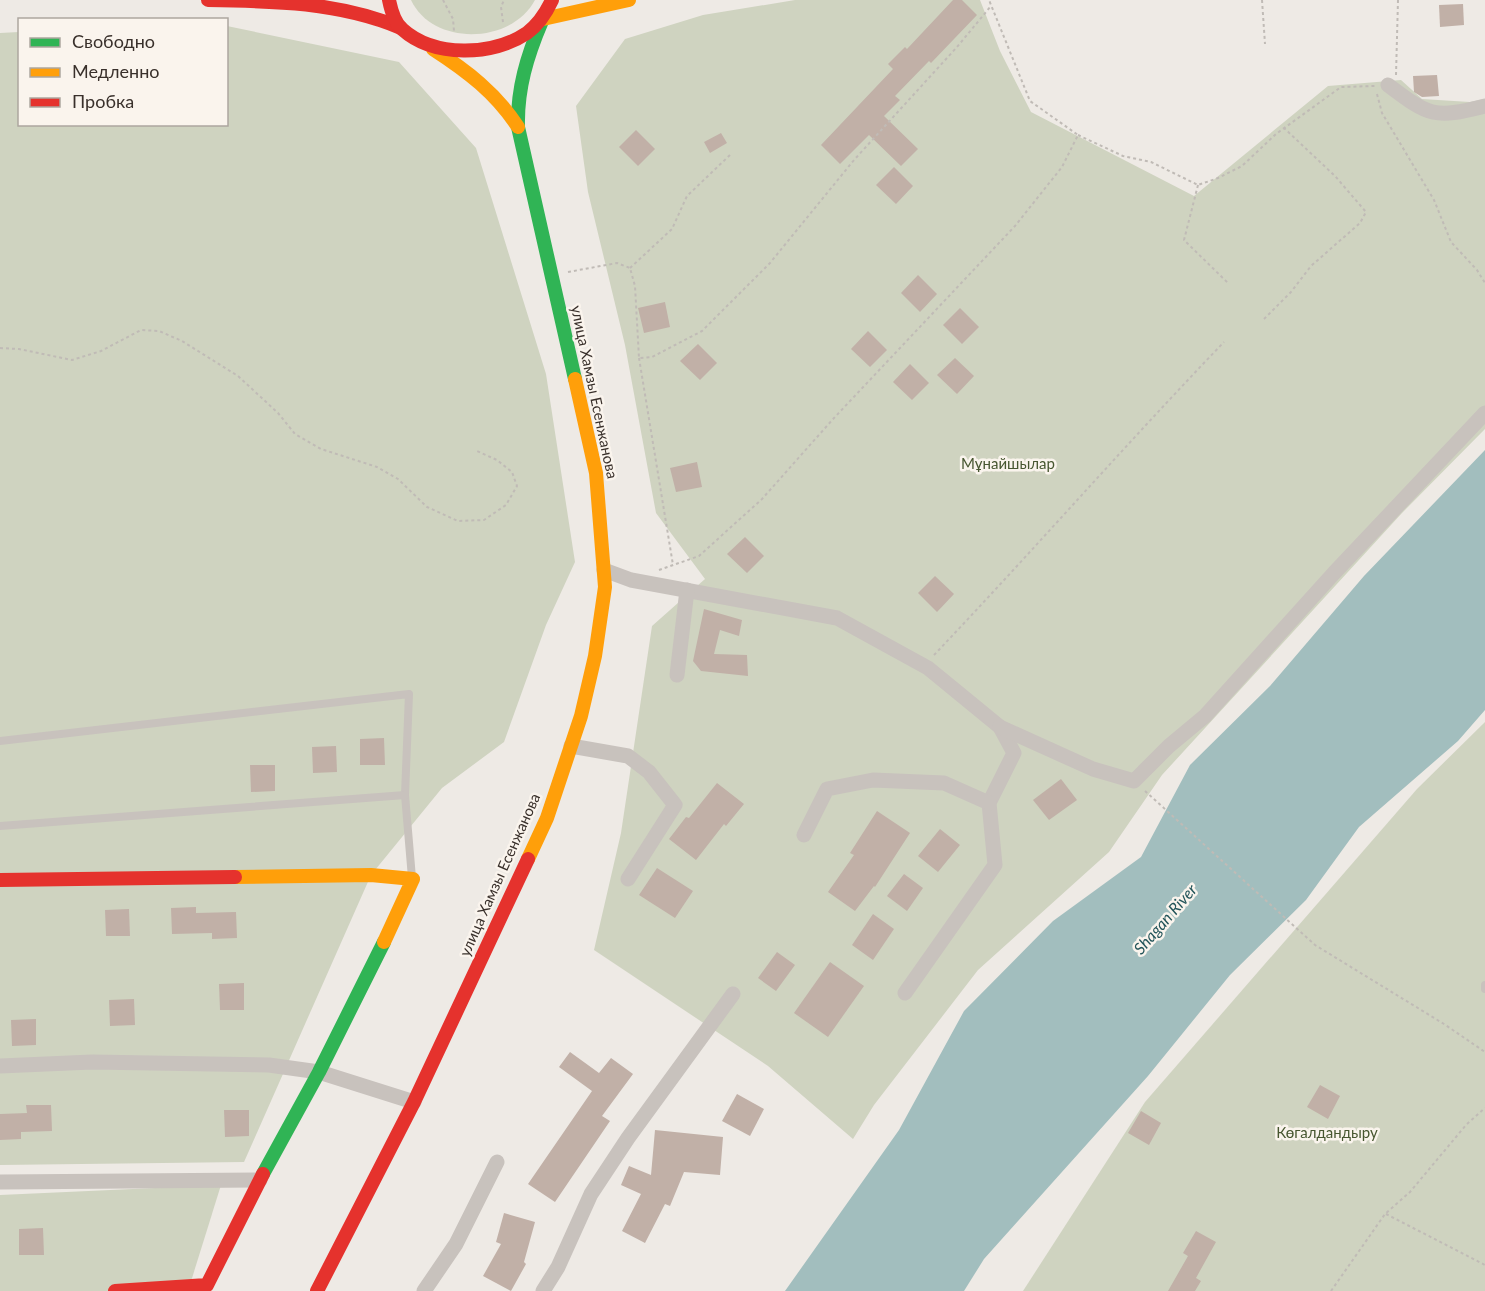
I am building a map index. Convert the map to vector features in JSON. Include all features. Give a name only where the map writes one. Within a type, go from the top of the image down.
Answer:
[{"type":"main road","points":[[208,0],[286,1],[372,14],[432,45],[473,50],[495,47],[516,40],[529,33],[543,20],[629,0]]},
{"type":"main road","points":[[389,0],[394,15],[407,32],[479,80],[497,96],[518,127]]},
{"type":"main road","points":[[518,127],[518,92],[530,47],[552,0]]},
{"type":"main road","name":"улица Хамзы Есенжанова","points":[[317,1291],[414,1102],[547,818],[581,716],[595,656],[605,587],[596,473],[518,127]]},
{"type":"main road","points":[[0,880],[371,875],[412,879],[402,905],[319,1072],[260,1180],[207,1285],[115,1291]]},
{"type":"street","points":[[1386,85],[1427,111],[1440,114],[1485,106]]},
{"type":"street","points":[[604,570],[631,580],[837,618],[924,666],[1000,727],[1022,735],[1052,752],[1134,781],[1169,746],[1205,716],[1334,573],[1485,413]]},
{"type":"street","points":[[677,675],[687,590]]},
{"type":"street","points":[[905,993],[995,865],[989,803],[1014,753],[1000,727]]},
{"type":"street","points":[[571,746],[628,756],[649,772],[675,804],[628,879]]},
{"type":"street","points":[[804,835],[827,789],[873,780],[944,783],[989,803]]},
{"type":"street","points":[[543,1291],[558,1267],[591,1194],[628,1138],[733,994]]},
{"type":"street","points":[[0,1066],[92,1062],[269,1065],[319,1072],[414,1102]]},
{"type":"street","points":[[424,1291],[456,1244],[497,1162]]},
{"type":"street","points":[[0,1182],[260,1180]]},
{"type":"lane","points":[[0,741],[409,694],[405,795],[412,879]]},
{"type":"lane","points":[[0,826],[405,795]]},
{"type":"path","points":[[443,0],[453,19],[454,34],[448,33]]},
{"type":"path","points":[[504,0],[501,7],[505,28]]},
{"type":"path","points":[[989,0],[1030,101],[1078,135],[1124,156],[1151,162],[1198,185],[1242,166],[1284,128],[1341,87],[1386,85]]},
{"type":"path","points":[[1262,0],[1265,44]]},
{"type":"path","points":[[1398,0],[1382,113],[1434,200],[1451,242],[1477,270],[1485,283]]},
{"type":"path","points":[[639,358],[652,357],[702,331],[770,263],[854,160],[957,47],[991,6]]},
{"type":"path","points":[[1264,319],[1291,292],[1311,266],[1360,223],[1366,212],[1335,176],[1284,128]]},
{"type":"path","points":[[631,580],[699,556],[762,500],[834,418],[1015,226],[1062,167],[1078,135]]},
{"type":"path","points":[[630,268],[672,229],[687,196],[730,154]]},
{"type":"path","points":[[1198,185],[1184,240],[1229,284]]},
{"type":"path","points":[[552,276],[617,263],[630,268]]},
{"type":"path","points":[[630,268],[635,286],[639,358],[673,565]]},
{"type":"path","points":[[0,348],[19,349],[72,360],[101,351],[141,330],[159,331],[182,341],[238,376],[278,413],[295,434],[321,449],[377,467],[398,478],[427,507],[458,521],[484,520],[506,505],[517,486],[512,472],[497,460],[477,451]]},
{"type":"path","points":[[924,666],[1000,586],[1145,424],[1224,342]]},
{"type":"path","points":[[1134,781],[1315,945],[1444,1024],[1485,1052]]},
{"type":"path","points":[[1331,1291],[1385,1214],[1410,1192],[1466,1125],[1485,1108]]},
{"type":"path","points":[[1385,1214],[1485,1265]]},
{"type":"green space","points":[[411,0],[535,0],[524,15],[509,25],[491,32],[473,34],[454,32],[436,26],[422,15]]},
{"type":"green space","name":"Мұнайшылар","points":[[795,0],[980,0],[1000,51],[1031,112],[1194,196],[1328,86],[1401,80],[1422,99],[1470,102],[1485,99],[1485,429],[1402,513],[1162,775],[1109,852],[978,970],[874,1105],[853,1139],[768,1066],[594,950],[621,833],[652,626],[705,579],[656,513],[625,345],[588,192],[576,106],[625,39],[703,15]]},
{"type":"green space","points":[[228,26],[399,62],[476,148],[546,374],[575,562],[546,625],[504,742],[442,788],[371,875],[244,1162],[0,1165],[0,33],[18,32],[18,126],[228,126]]},
{"type":"green space","name":"Көгалдандыру","points":[[1485,722],[1485,1291],[1023,1291],[1145,1102],[1417,789]]},
{"type":"green space","points":[[221,1185],[188,1291],[0,1291],[0,1195]]},
{"type":"water","name":"Shagan River","points":[[1485,450],[1485,710],[1458,741],[1359,827],[1306,900],[1230,975],[1148,1076],[984,1259],[964,1291],[785,1291],[899,1130],[964,1011],[1053,921],[1141,857],[1190,765],[1270,686],[1364,576]]},
{"type":"building","points":[[953,0],[962,0],[977,15],[931,63],[929,61],[895,96],[900,100],[884,116],[918,149],[901,166],[869,135],[840,164],[821,145],[893,69],[888,64],[905,47],[907,49]]},
{"type":"building","points":[[1463,4],[1464,25],[1440,27],[1439,5]]},
{"type":"building","points":[[1437,75],[1439,96],[1422,97],[1414,92],[1413,76]]},
{"type":"building","points":[[636,130],[655,149],[638,166],[619,147]]},
{"type":"building","points":[[721,133],[727,143],[710,153],[704,142]]},
{"type":"building","points":[[894,167],[913,186],[896,204],[876,185]]},
{"type":"building","points":[[918,275],[937,294],[920,312],[901,293]]},
{"type":"building","points":[[665,302],[670,327],[644,333],[638,308]]},
{"type":"building","points":[[960,308],[979,327],[962,344],[943,325]]},
{"type":"building","points":[[868,331],[887,350],[870,367],[851,349]]},
{"type":"building","points":[[698,344],[717,363],[700,380],[680,361]]},
{"type":"building","points":[[955,358],[974,376],[957,394],[937,375]]},
{"type":"building","points":[[910,364],[929,383],[912,400],[893,382]]},
{"type":"building","points":[[697,462],[702,487],[676,492],[670,468]]},
{"type":"building","points":[[745,537],[764,556],[747,573],[727,554]]},
{"type":"building","points":[[935,576],[954,594],[937,612],[918,593]]},
{"type":"building","points":[[704,609],[742,620],[739,636],[720,630],[714,654],[747,655],[748,676],[701,671],[693,661]]},
{"type":"building","points":[[384,738],[385,765],[360,765],[360,739]]},
{"type":"building","points":[[336,746],[337,772],[313,773],[312,747]]},
{"type":"building","points":[[250,765],[275,765],[275,791],[251,792]]},
{"type":"building","points":[[1061,779],[1077,800],[1049,820],[1033,800]]},
{"type":"building","points":[[717,783],[744,804],[726,826],[724,824],[696,860],[669,839]]},
{"type":"building","points":[[877,811],[910,833],[875,887],[855,911],[828,892],[854,855],[850,853]]},
{"type":"building","points":[[940,829],[960,845],[938,872],[918,856]]},
{"type":"building","points":[[657,868],[693,891],[675,918],[639,895]]},
{"type":"building","points":[[904,874],[923,888],[907,911],[887,896]]},
{"type":"building","points":[[196,907],[196,913],[236,912],[237,938],[212,939],[212,933],[172,934],[171,908]]},
{"type":"building","points":[[129,909],[130,936],[106,936],[105,910]]},
{"type":"building","points":[[873,914],[894,929],[873,960],[852,945]]},
{"type":"building","points":[[777,952],[795,965],[776,991],[758,978]]},
{"type":"building","points":[[830,962],[864,986],[828,1037],[794,1013]]},
{"type":"building","points":[[244,983],[244,1010],[220,1010],[219,984]]},
{"type":"building","points":[[134,999],[135,1025],[110,1026],[109,1000]]},
{"type":"building","points":[[36,1019],[36,1045],[12,1046],[11,1020]]},
{"type":"building","points":[[570,1052],[599,1073],[611,1058],[633,1074],[602,1116],[610,1121],[555,1202],[528,1184],[592,1091],[559,1067]]},
{"type":"building","points":[[1320,1085],[1340,1096],[1328,1119],[1307,1107]]},
{"type":"building","points":[[737,1094],[764,1109],[750,1136],[722,1121]]},
{"type":"building","points":[[26,1105],[51,1105],[52,1131],[21,1132],[21,1139],[0,1140],[0,1114],[27,1113]]},
{"type":"building","points":[[224,1110],[249,1110],[249,1136],[225,1137]]},
{"type":"building","points":[[1141,1111],[1161,1123],[1149,1145],[1128,1133]]},
{"type":"building","points":[[655,1130],[723,1137],[720,1175],[684,1172],[670,1206],[665,1204],[645,1243],[622,1231],[641,1194],[621,1185],[629,1166],[651,1175]]},
{"type":"building","points":[[504,1213],[535,1222],[524,1262],[526,1264],[511,1291],[483,1276],[501,1244],[496,1242]]},
{"type":"building","points":[[43,1228],[44,1255],[19,1255],[19,1229]]},
{"type":"building","points":[[1196,1231],[1216,1242],[1196,1278],[1201,1281],[1195,1291],[1168,1291],[1188,1256],[1183,1253]]},
{"type":"traffic: fast","points":[[542,21],[524,73],[519,99],[518,127],[575,379]]},
{"type":"traffic: fast","points":[[263,1174],[319,1072],[384,942]]},
{"type":"traffic: slow","points":[[543,19],[629,0]]},
{"type":"traffic: slow","points":[[433,49],[458,66],[490,93],[518,127]]},
{"type":"traffic: slow","points":[[528,859],[547,818],[581,716],[595,656],[605,587],[596,473],[575,379]]},
{"type":"traffic: slow","points":[[235,877],[371,875],[413,879],[384,942]]},
{"type":"traffic: jam","points":[[208,0],[282,2],[330,8],[378,19],[401,28]]},
{"type":"traffic: jam","points":[[389,0],[397,23],[415,38],[430,45],[464,51],[498,46],[527,33],[542,18],[552,0]]},
{"type":"traffic: jam","points":[[317,1291],[414,1102],[528,859]]},
{"type":"traffic: jam","points":[[0,880],[235,877]]},
{"type":"traffic: jam","points":[[115,1291],[207,1285],[263,1174]]}]
